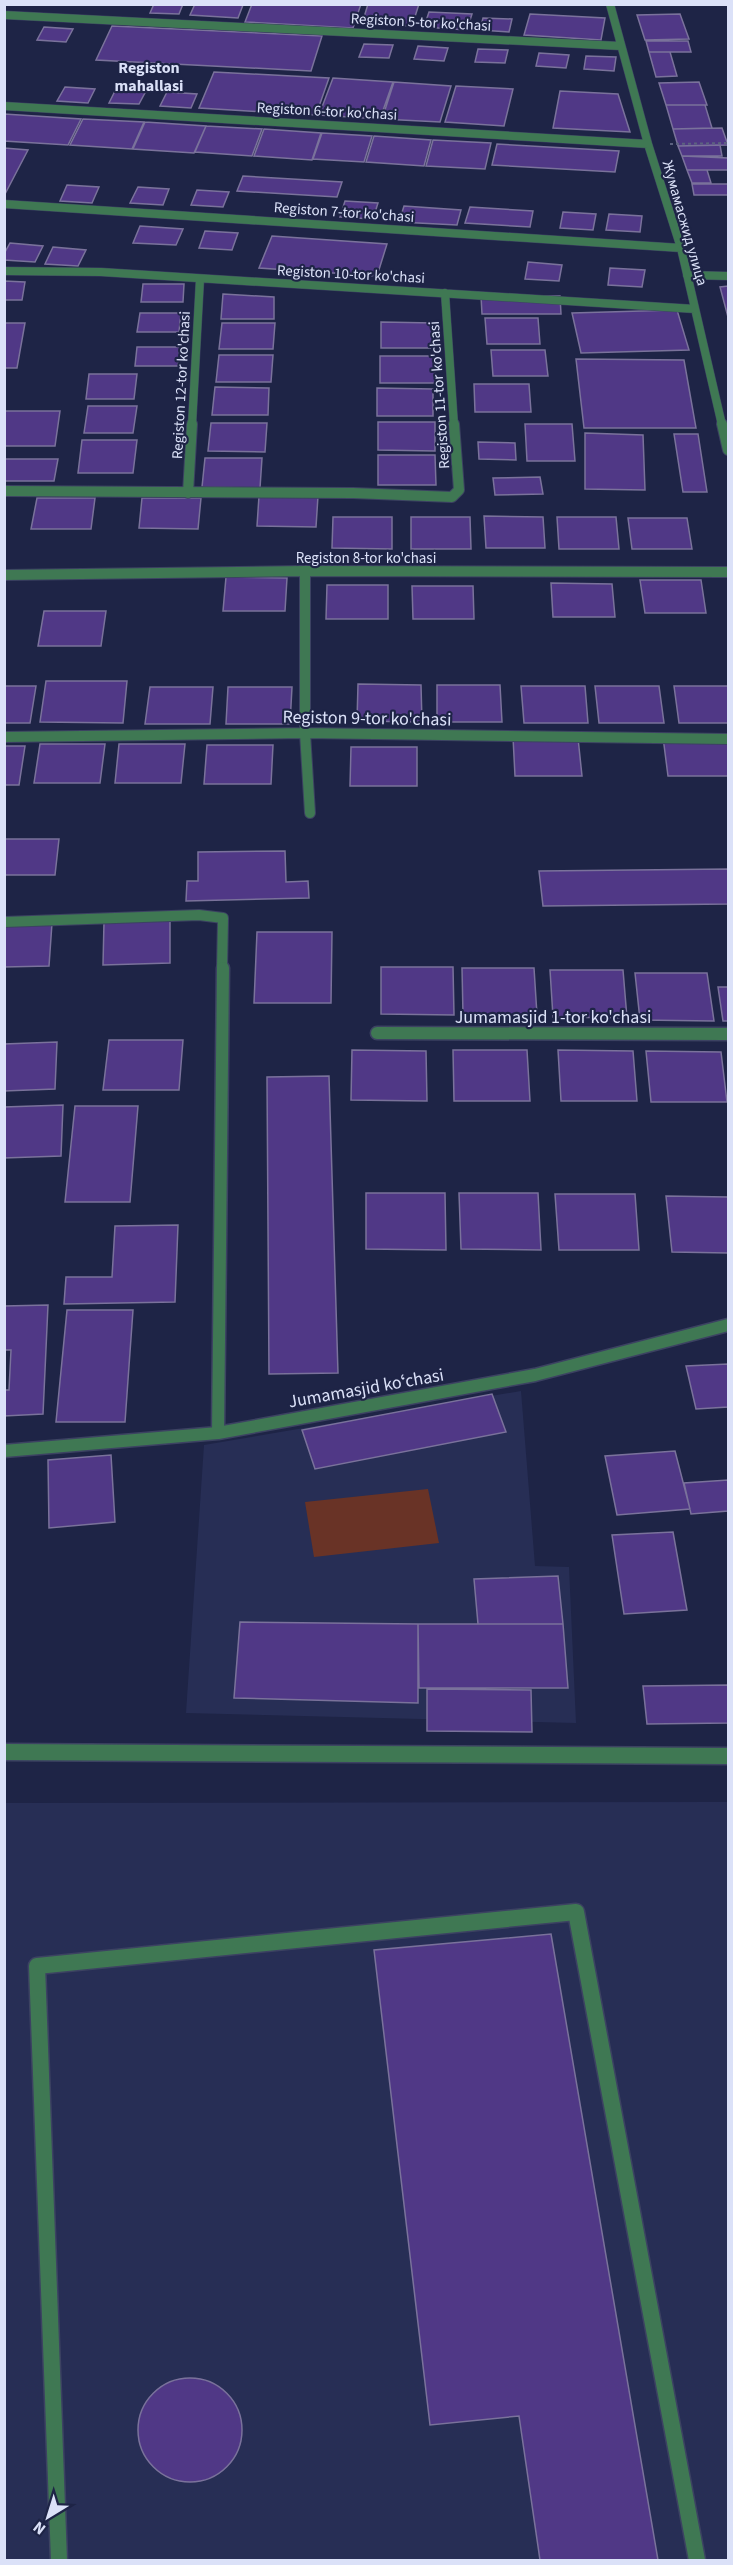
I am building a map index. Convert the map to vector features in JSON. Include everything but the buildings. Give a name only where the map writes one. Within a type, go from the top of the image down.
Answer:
[{"type":"street","name":"Жумамасжид улица","points":[[610,4],[648,144],[681,248],[729,450]]},
{"type":"street","name":"Registon 5-tor ko'chasi","points":[[4,15],[620,46]]},
{"type":"street","name":"Registon 6-tor ko'chasi","points":[[4,106],[648,144]]},
{"type":"street","name":"Registon 7-tor ko'chasi","points":[[4,204],[681,248]]},
{"type":"street","name":"Registon 10-tor ko'chasi","points":[[4,271],[100,272],[695,309]]},
{"type":"street","points":[[687,275],[729,276]]},
{"type":"street","name":"Registon 12-tor ko'chasi","points":[[188,493],[200,279]]},
{"type":"street","name":"Registon 11-tor ko'chasi","points":[[188,493],[353,493],[452,497],[457,494],[459,490],[446,293]]},
{"type":"street","points":[[4,491],[188,493]]},
{"type":"street","points":[[305,571],[305,733],[310,813]]},
{"type":"street","name":"Registon 8-tor ko'chasi","points":[[4,575],[305,571],[729,572]]},
{"type":"street","name":"Registon 9-tor ko'chasi","points":[[4,737],[305,733],[729,739]]},
{"type":"street","points":[[4,922],[199,915],[223,918],[218,1433]]},
{"type":"street","name":"Jumamasjid 1-tor ko'chasi","points":[[377,1033],[729,1034]]},
{"type":"street","name":"Jumamasjid koʻchasi","points":[[4,1451],[218,1433],[535,1376],[729,1325]]},
{"type":"street","points":[[4,1752],[729,1756]]},
{"type":"street","points":[[59,2560],[38,1966],[576,1912],[697,2560]]},
{"type":"path","points":[[648,144],[729,143]]},
{"type":"shaded area","points":[[521,1391],[535,1566],[569,1567],[576,1723],[186,1713],[204,1445]]},
{"type":"shaded area","points":[[428,1489],[439,1543],[314,1557],[305,1502]]},
{"type":"shaded area","points":[[728,1802],[728,2560],[5,2560],[4,1803]]},
{"type":"district","name":"Registon mahallasi","points":[[149,76]]}]
